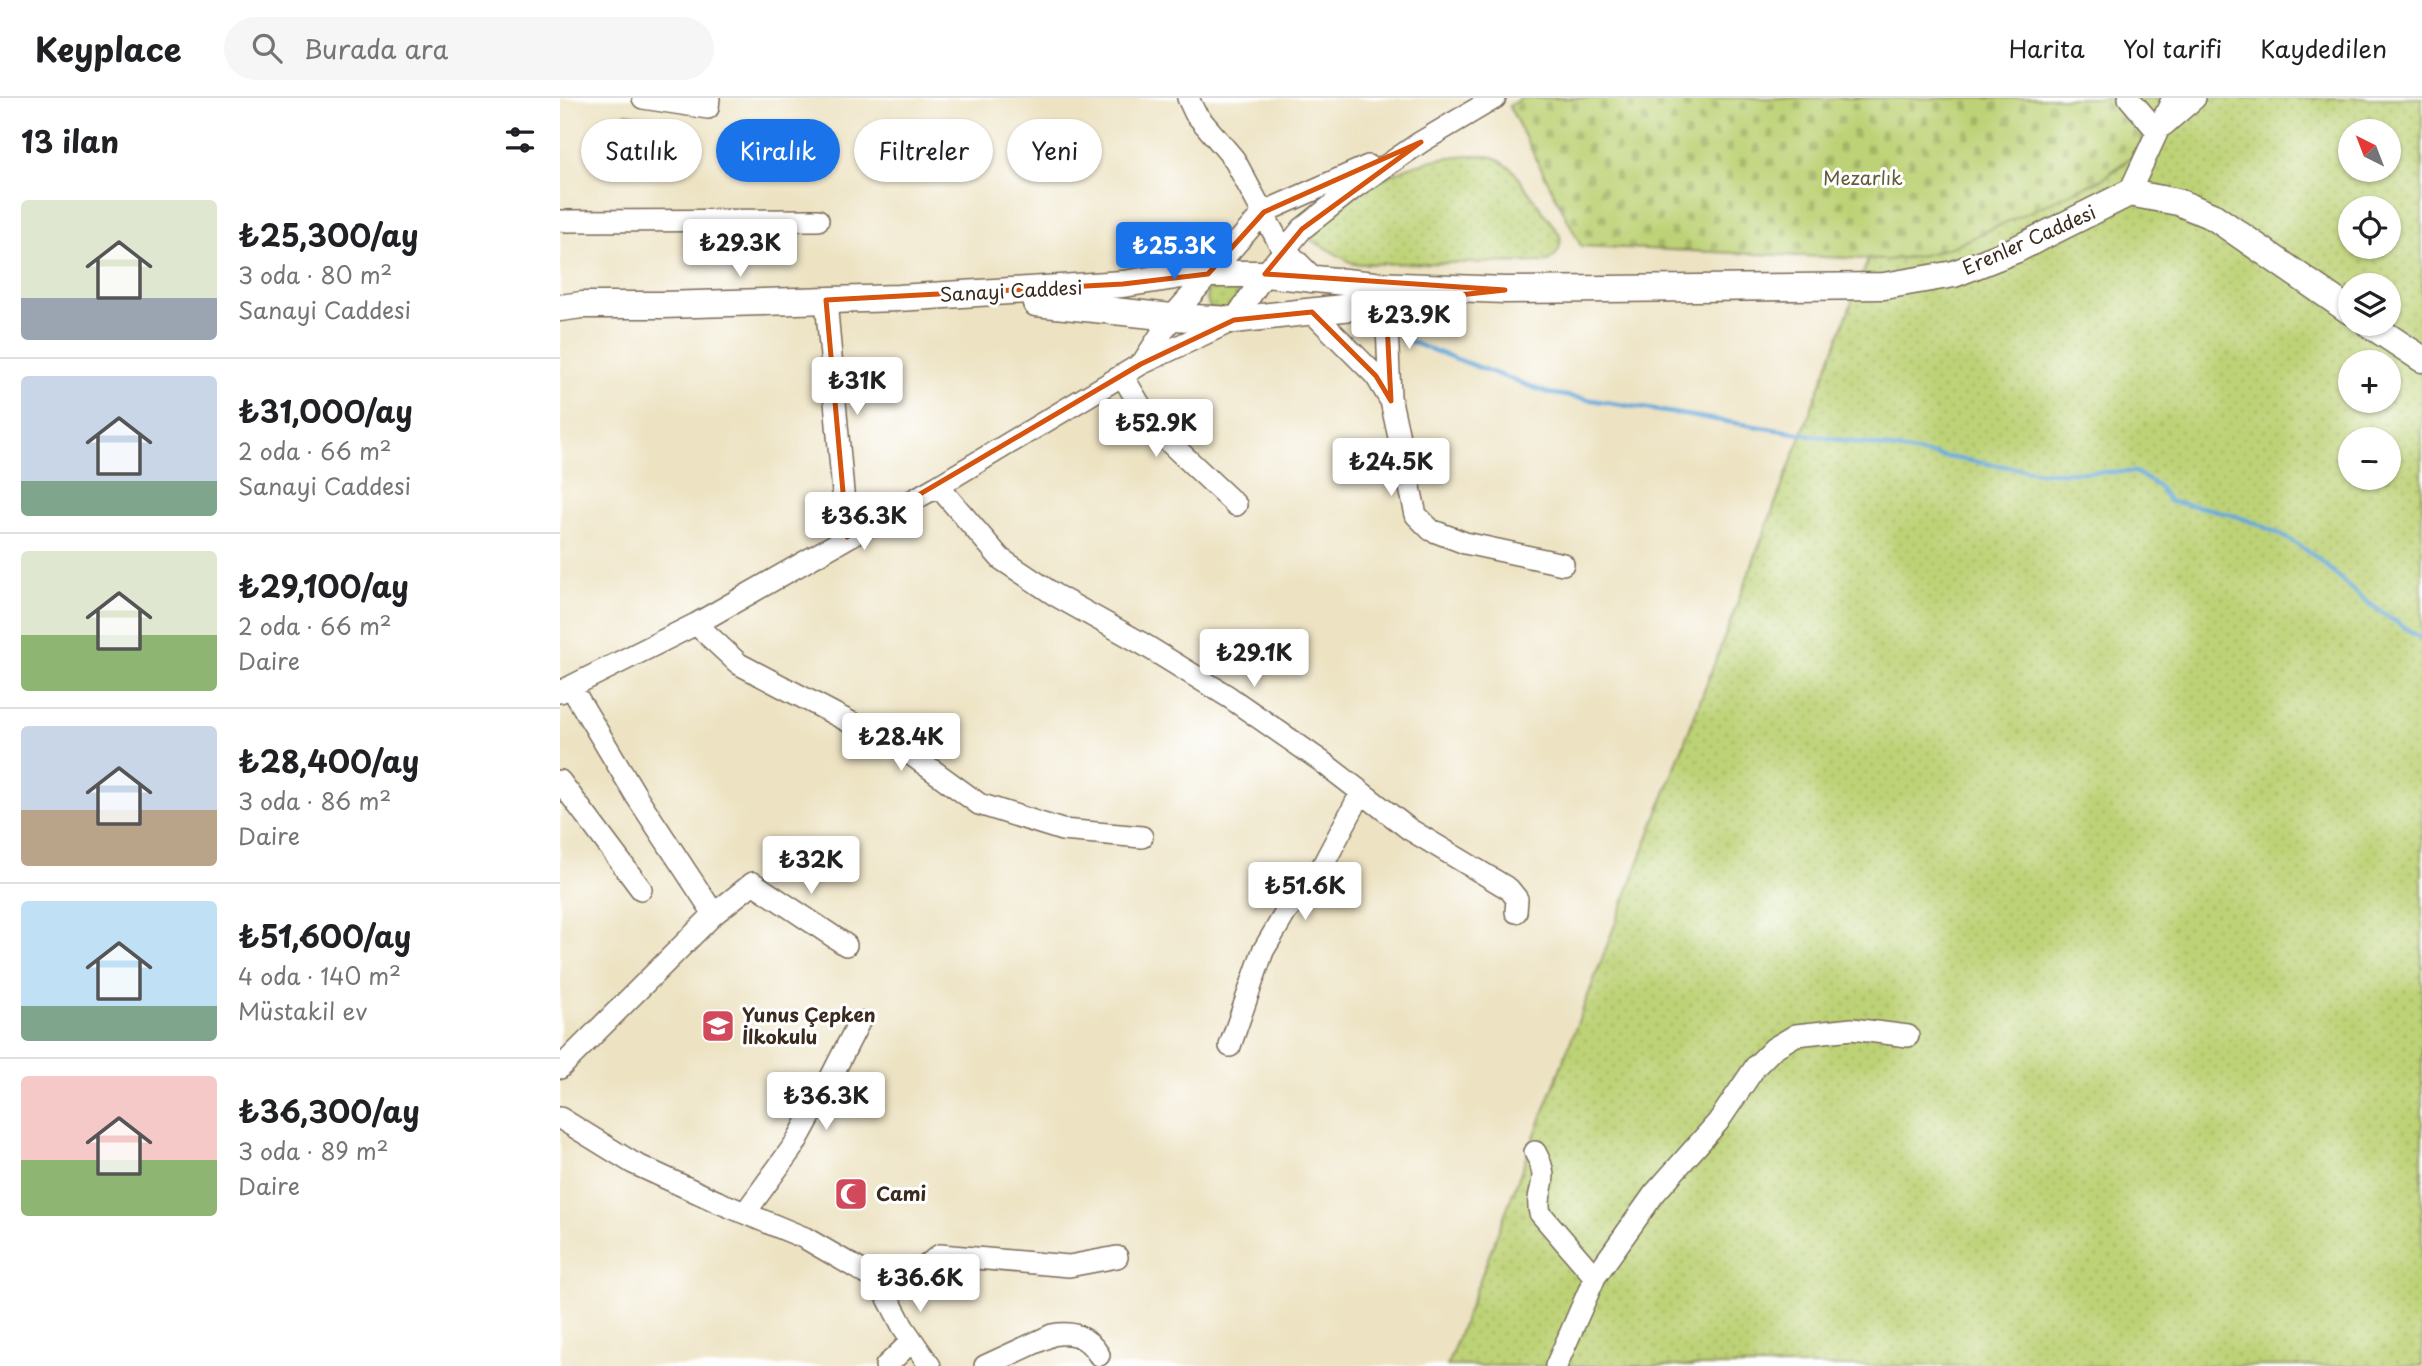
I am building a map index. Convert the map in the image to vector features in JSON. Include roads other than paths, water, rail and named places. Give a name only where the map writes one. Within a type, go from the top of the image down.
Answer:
[{"type":"main road","name":"Erenler Caddesi","points":[[1208,274],[1265,274],[1376,285],[1505,290],[1884,286],[1954,274],[2015,250],[2130,193]]},
{"type":"main road","points":[[2130,193],[2178,202],[2214,217],[2338,303]]},
{"type":"main road","points":[[1284,252],[1311,279]]},
{"type":"main road","name":"Sanayi Caddesi","points":[[567,305],[898,298],[1123,284],[1208,274]]},
{"type":"main road","name":"Erenler Caddesi","points":[[1234,320],[1505,290]]},
{"type":"main road","name":"Sanayi Caddesi","points":[[898,298],[1061,304],[1172,317],[1234,320]]},
{"type":"main road","points":[[2388,336],[2422,359]]},
{"type":"street","points":[[643,98],[708,107],[709,98]]},
{"type":"street","points":[[1188,98],[1195,113],[1234,159],[1284,252]]},
{"type":"street","points":[[714,914],[566,689],[696,624],[938,486],[1141,364],[1234,320],[1265,274],[1302,229],[1355,187],[1495,98]]},
{"type":"street","points":[[2129,98],[2157,131]]},
{"type":"street","points":[[2130,193],[2174,98]]},
{"type":"street","points":[[2157,131],[2195,98]]},
{"type":"street","points":[[1141,364],[1172,317],[1264,212],[1422,142]]},
{"type":"street","points":[[560,221],[818,220]]},
{"type":"street","points":[[826,300],[847,537]]},
{"type":"street","points":[[1386,303],[1391,401],[1416,515],[1431,530],[1465,543],[1563,564]]},
{"type":"street","points":[[1312,312],[1376,376],[1391,401]]},
{"type":"street","points":[[1122,375],[1153,427],[1236,505]]},
{"type":"street","points":[[938,486],[1001,559],[1055,595],[1143,644],[1229,697],[1321,761],[1409,829],[1509,889],[1517,899],[1516,912]]},
{"type":"street","points":[[696,624],[739,664],[909,753],[979,804],[1062,830],[1142,837]]},
{"type":"street","points":[[560,780],[641,889]]},
{"type":"street","points":[[1230,1046],[1263,951],[1286,912],[1315,880],[1361,793]]},
{"type":"street","points":[[560,1068],[714,914],[753,883],[846,944]]},
{"type":"street","points":[[745,1213],[794,1144],[859,1022]]},
{"type":"street","points":[[1556,1366],[1595,1277],[1654,1194],[1718,1122],[1756,1066],[1774,1048],[1796,1035],[1852,1029],[1908,1036]]},
{"type":"street","points":[[560,1118],[633,1163],[805,1238],[879,1281],[898,1284],[907,1281],[940,1255],[1069,1266],[1117,1257]]},
{"type":"street","points":[[1535,1152],[1542,1164],[1544,1175],[1538,1205],[1540,1213],[1595,1277]]},
{"type":"street","points":[[879,1281],[912,1341],[930,1366]]},
{"type":"street","points":[[985,1366],[1052,1335],[1064,1333],[1085,1339],[1099,1355]]},
{"type":"street","points":[[886,1366],[912,1341]]},
{"type":"waterway","points":[[1400,338],[1548,393],[2040,472],[2135,472],[2158,486],[2170,502],[2241,518],[2290,540],[2320,561],[2375,608],[2422,639]]},
{"type":"place","name":"Yunus Çepken İlkokulu","points":[[718,1026]]},
{"type":"place","name":"Cami","points":[[851,1194]]},
{"type":"park label","name":"Mezarlık","points":[[1863,178]]}]
